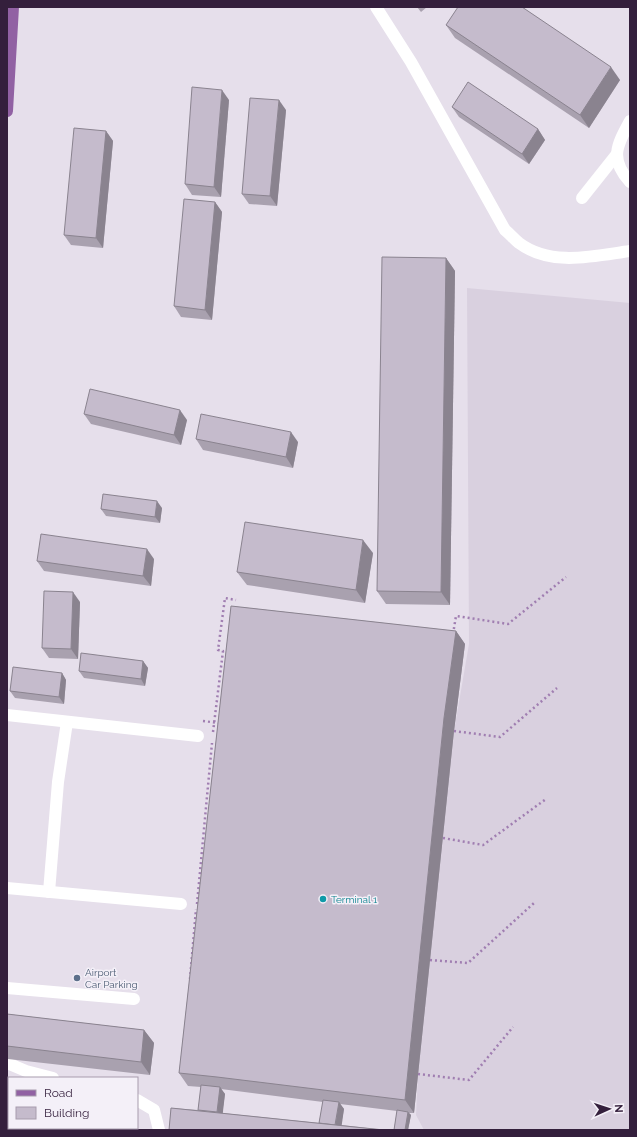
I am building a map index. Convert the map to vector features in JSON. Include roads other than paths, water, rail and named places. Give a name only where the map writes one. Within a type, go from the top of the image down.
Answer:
[{"type":"main road","points":[[7,111],[13,7]]},
{"type":"lane","points":[[376,7],[411,62],[505,230],[519,243],[537,253],[561,258],[587,257],[630,251]]},
{"type":"lane","points":[[630,121],[619,142],[617,154],[619,165],[630,182]]},
{"type":"lane","points":[[582,198],[617,154]]},
{"type":"lane","points":[[7,715],[198,736]]},
{"type":"lane","points":[[49,892],[58,782],[67,722]]},
{"type":"lane","points":[[7,888],[181,904]]},
{"type":"lane","points":[[7,988],[134,999]]},
{"type":"lane","points":[[7,1063],[26,1071],[49,1077]]},
{"type":"lane","points":[[138,1101],[154,1110],[159,1130]]},
{"type":"place","name":"Terminal 1","points":[[323,899]]},
{"type":"place","name":"Airport Car Parking","points":[[77,978]]}]
